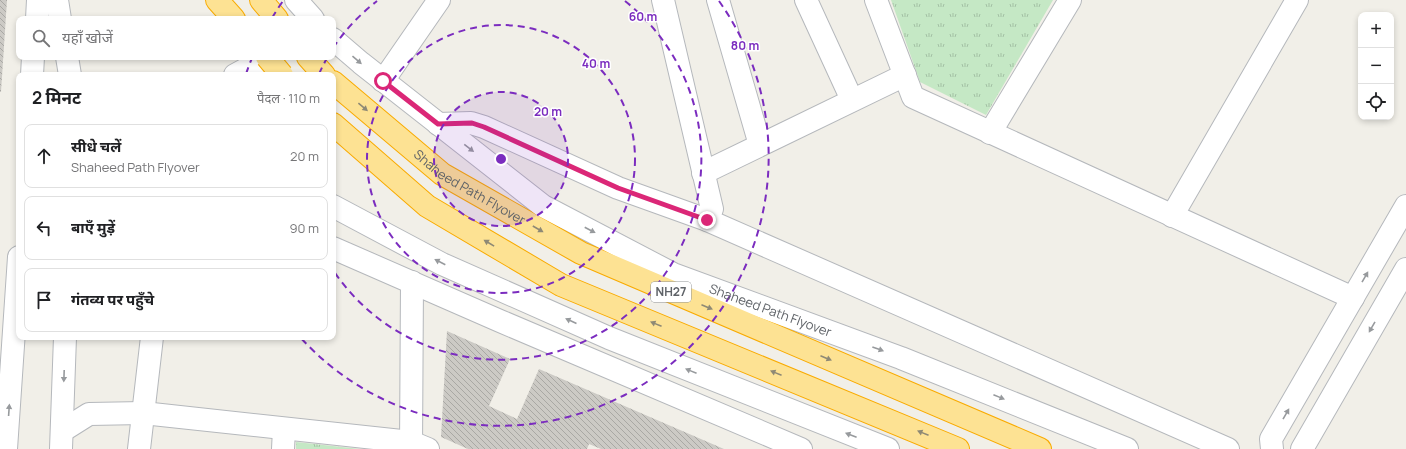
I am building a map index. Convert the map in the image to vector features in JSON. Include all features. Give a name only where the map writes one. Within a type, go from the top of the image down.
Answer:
[{"type":"highway","points":[[217,0],[231,16]]},
{"type":"highway","points":[[261,0],[274,16]]},
{"type":"highway","points":[[270,60],[280,72]]},
{"type":"highway","points":[[311,60],[321,72]]},
{"type":"highway","name":"Shaheed Path Flyover","points":[[336,85],[442,174],[581,254],[1040,449]]},
{"type":"highway","name":"NH27","points":[[336,127],[427,206],[561,285],[958,449]]},
{"type":"street","points":[[36,16],[38,0]]},
{"type":"street","points":[[57,0],[60,16]]},
{"type":"street","points":[[296,0],[310,16]]},
{"type":"street","points":[[383,81],[439,0]]},
{"type":"street","points":[[663,0],[712,209],[707,220]]},
{"type":"street","points":[[718,0],[760,145]]},
{"type":"street","points":[[806,0],[852,100]]},
{"type":"street","points":[[876,0],[913,97],[1353,298]]},
{"type":"street","points":[[990,133],[1070,0]]},
{"type":"street","points":[[1172,216],[1298,0]]},
{"type":"street","name":"Shaheed Path Flyover","points":[[336,41],[383,81],[543,206],[673,274],[902,358],[1127,449]]},
{"type":"street","points":[[32,72],[33,60]]},
{"type":"street","points":[[68,60],[70,72]]},
{"type":"street","points":[[240,72],[262,60]]},
{"type":"street","points":[[703,173],[905,75]]},
{"type":"street","points":[[438,124],[472,123],[484,127],[618,188],[707,220],[1228,449]]},
{"type":"street","points":[[1272,449],[1271,439],[1406,206]]},
{"type":"street","points":[[336,208],[449,267],[609,338],[888,449]]},
{"type":"street","points":[[336,249],[801,449]]},
{"type":"street","points":[[1302,449],[1406,268]]},
{"type":"street","points":[[61,440],[89,414],[143,413],[283,439],[417,447],[412,282]]},
{"type":"street","points":[[6,449],[6,374],[16,284]]},
{"type":"street","points":[[61,440],[65,340]]},
{"type":"street","points":[[139,449],[152,340]]},
{"type":"green space","points":[[891,0],[1053,0],[986,115],[920,82]]},
{"type":"green space","points":[[296,442],[360,449],[296,449]]},
{"type":"building","points":[[0,0],[7,0],[1,92],[0,92]]},
{"type":"building","points":[[447,331],[510,359],[489,406],[517,419],[539,369],[724,449],[601,449],[589,444],[587,449],[468,449],[441,437]]},
{"type":"route","points":[[383,81],[438,124],[472,123],[484,127],[618,188],[707,220]]}]
